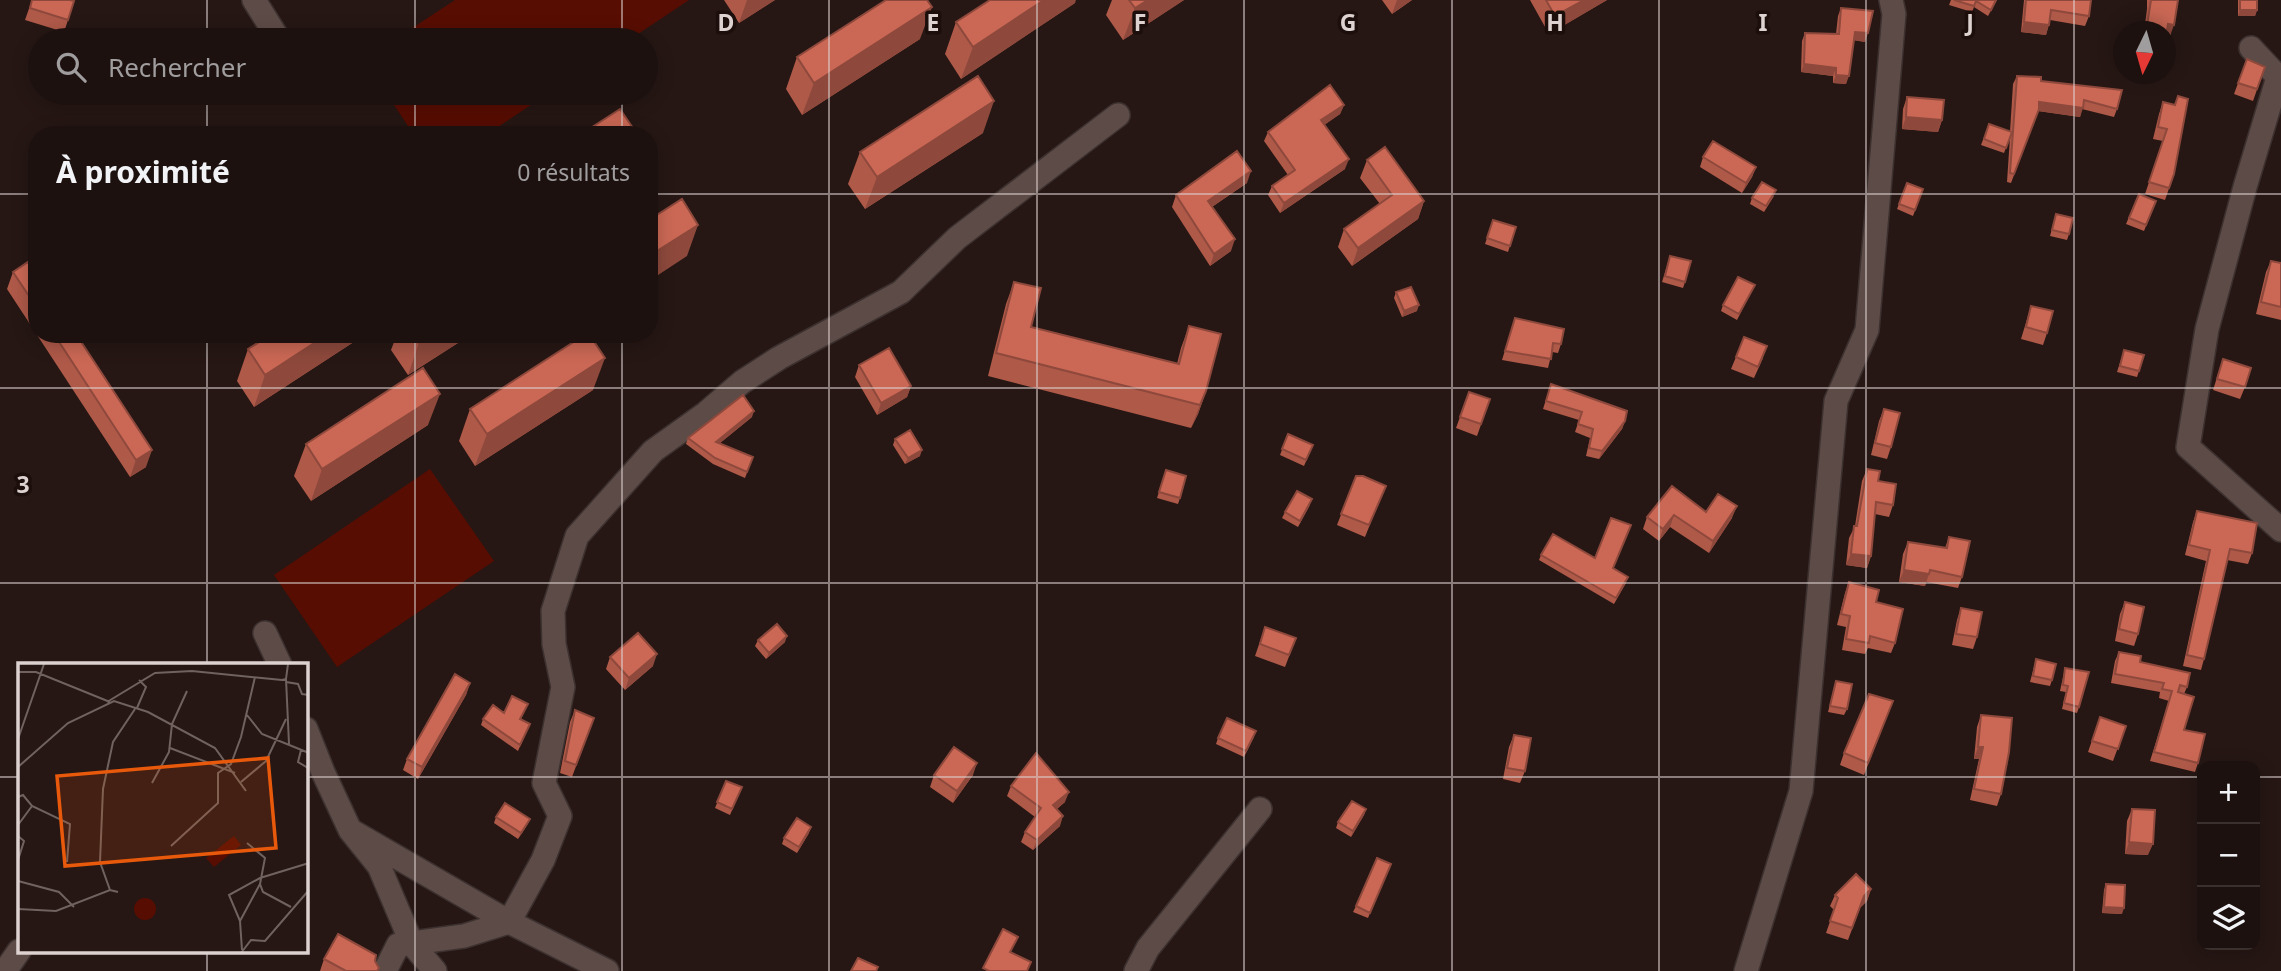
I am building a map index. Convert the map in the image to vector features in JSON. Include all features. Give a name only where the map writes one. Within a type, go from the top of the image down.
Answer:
[{"type":"street","points":[[254,0],[272,28]]},
{"type":"street","points":[[1746,971],[1801,790],[1836,401],[1867,330],[1894,14],[1891,0]]},
{"type":"street","points":[[2251,47],[2278,77],[2207,329],[2188,447],[2281,530]]},
{"type":"street","points":[[385,971],[398,945],[464,936],[509,922],[544,860],[560,816],[544,783],[563,687],[554,644],[553,611],[577,536],[653,451],[706,413],[742,382],[779,358],[901,292],[957,238],[1118,115]]},
{"type":"street","points":[[265,633],[279,663]]},
{"type":"street","points":[[308,735],[350,830],[379,866],[412,944],[435,971]]},
{"type":"street","points":[[1136,971],[1148,948],[1260,809]]},
{"type":"street","points":[[350,830],[509,922],[607,971]]},
{"type":"street","points":[[5,971],[18,952]]},
{"type":"shaded area","points":[[455,0],[689,0],[647,28],[412,28]]},
{"type":"shaded area","points":[[394,105],[531,105],[500,126],[408,126]]},
{"type":"shaded area","points":[[430,469],[494,561],[337,667],[274,575]]},
{"type":"building","points":[[32,0],[74,1],[68,20],[30,8]]},
{"type":"building","points":[[886,0],[927,0],[932,7],[814,83],[797,57]]},
{"type":"building","points":[[990,0],[1044,0],[973,47],[956,22]]},
{"type":"building","points":[[1129,0],[1148,0],[1135,8]]},
{"type":"building","points":[[1546,0],[1584,0],[1555,16]]},
{"type":"building","points":[[1954,0],[1996,0],[1991,10],[1976,1],[1974,6]]},
{"type":"building","points":[[2026,0],[2091,0],[2089,16],[2051,10],[2049,25],[2024,22]]},
{"type":"building","points":[[2151,0],[2178,0],[2175,21],[2148,21]]},
{"type":"building","points":[[2240,0],[2257,0],[2257,10],[2240,10]]},
{"type":"building","points":[[1841,8],[1873,11],[1868,33],[1855,32],[1849,76],[1836,75],[1836,68],[1804,64],[1805,33],[1839,34]]},
{"type":"building","points":[[2247,59],[2265,67],[2257,89],[2238,83]]},
{"type":"building","points":[[978,76],[994,101],[877,177],[860,152]]},
{"type":"building","points":[[2017,76],[2041,77],[2041,81],[2122,90],[2117,109],[2084,100],[2083,108],[2039,102],[2039,109],[2014,174],[2010,173]]},
{"type":"building","points":[[1330,85],[1344,105],[1321,120],[1349,159],[1284,203],[1272,186],[1295,170],[1268,132]]},
{"type":"building","points":[[2178,96],[2188,99],[2169,188],[2149,182],[2167,129],[2158,127],[2163,102],[2175,105]]},
{"type":"building","points":[[1907,97],[1944,100],[1942,120],[1906,117]]},
{"type":"building","points":[[620,109],[632,126],[594,126]]},
{"type":"building","points":[[1989,124],[2012,132],[2006,148],[1984,139]]},
{"type":"building","points":[[1713,141],[1756,167],[1746,183],[1703,157]]},
{"type":"building","points":[[1385,147],[1424,201],[1358,248],[1344,229],[1392,195],[1367,160]]},
{"type":"building","points":[[1237,151],[1251,171],[1208,201],[1235,239],[1214,254],[1176,195]]},
{"type":"building","points":[[1762,182],[1776,190],[1766,206],[1752,198]]},
{"type":"building","points":[[1907,183],[1923,189],[1915,210],[1899,204]]},
{"type":"building","points":[[2139,194],[2156,201],[2146,225],[2129,218]]},
{"type":"building","points":[[682,199],[698,225],[658,250],[658,214]]},
{"type":"building","points":[[2056,214],[2073,218],[2069,234],[2052,230]]},
{"type":"building","points":[[1493,220],[1516,227],[1510,246],[1487,238]]},
{"type":"building","points":[[1670,256],[1691,261],[1685,282],[1665,276]]},
{"type":"building","points":[[2271,261],[2281,263],[2281,307],[2261,302]]},
{"type":"building","points":[[28,262],[28,294],[13,272]]},
{"type":"building","points":[[1738,277],[1755,285],[1739,314],[1723,305]]},
{"type":"building","points":[[1014,282],[1041,288],[1031,327],[1179,364],[1189,326],[1221,334],[1200,405],[996,353]]},
{"type":"building","points":[[1411,287],[1419,305],[1404,311],[1396,292]]},
{"type":"building","points":[[2031,306],[2053,311],[2047,333],[2026,327]]},
{"type":"building","points":[[1515,318],[1564,329],[1561,344],[1553,343],[1551,359],[1505,351]]},
{"type":"building","points":[[1744,337],[1767,346],[1758,367],[1736,357]]},
{"type":"building","points":[[60,343],[82,343],[152,450],[136,460]]},
{"type":"building","points":[[258,343],[314,343],[265,375],[248,349]]},
{"type":"building","points":[[572,343],[595,343],[605,358],[487,434],[470,409]]},
{"type":"building","points":[[889,348],[911,386],[881,403],[859,365]]},
{"type":"building","points":[[2124,350],[2144,355],[2139,371],[2120,366]]},
{"type":"building","points":[[2223,359],[2251,368],[2245,387],[2217,379]]},
{"type":"building","points":[[423,368],[440,394],[322,469],[306,444]]},
{"type":"building","points":[[1551,384],[1627,411],[1625,421],[1602,451],[1589,448],[1593,429],[1578,424],[1582,412],[1546,401]]},
{"type":"building","points":[[1469,392],[1490,399],[1481,424],[1460,417]]},
{"type":"building","points":[[743,395],[754,411],[716,442],[753,457],[747,472],[715,458],[688,438]]},
{"type":"building","points":[[1884,409],[1900,413],[1891,447],[1875,443]]},
{"type":"building","points":[[910,430],[922,450],[908,458],[895,439]]},
{"type":"building","points":[[1288,434],[1313,445],[1306,460],[1282,449]]},
{"type":"building","points":[[1867,469],[1880,471],[1878,481],[1896,484],[1893,505],[1876,502],[1871,556],[1851,554],[1854,526],[1857,526]]},
{"type":"building","points":[[1166,470],[1186,476],[1180,498],[1159,492]]},
{"type":"building","points":[[1356,476],[1363,476],[1386,486],[1369,525],[1341,514]]},
{"type":"building","points":[[1672,486],[1706,512],[1718,494],[1737,506],[1713,541],[1674,515],[1663,529],[1647,517]]},
{"type":"building","points":[[1297,491],[1312,499],[1300,521],[1285,512]]},
{"type":"building","points":[[2197,511],[2257,523],[2252,553],[2230,549],[2204,659],[2187,655],[2210,550],[2189,545]]},
{"type":"building","points":[[1611,518],[1631,525],[1613,568],[1628,577],[1616,598],[1541,555],[1553,534],[1595,558]]},
{"type":"building","points":[[1949,537],[1970,541],[1962,577],[1930,570],[1929,574],[1904,570],[1908,542],[1947,548]]},
{"type":"building","points":[[1849,582],[1879,590],[1876,602],[1903,609],[1895,643],[1870,636],[1869,643],[1846,639],[1850,616],[1841,614]]},
{"type":"building","points":[[2125,602],[2144,607],[2138,634],[2119,629]]},
{"type":"building","points":[[1961,608],[1982,612],[1977,637],[1956,634]]},
{"type":"building","points":[[777,624],[787,636],[769,653],[758,640]]},
{"type":"building","points":[[1265,627],[1296,638],[1289,655],[1260,644]]},
{"type":"building","points":[[638,633],[657,654],[629,678],[610,657]]},
{"type":"building","points":[[2119,652],[2141,656],[2140,662],[2190,673],[2187,687],[2180,685],[2178,692],[2194,697],[2184,730],[2205,734],[2197,763],[2154,752],[2172,691],[2162,689],[2164,683],[2115,674]]},
{"type":"building","points":[[2036,659],[2056,664],[2052,680],[2033,676]]},
{"type":"building","points":[[2065,668],[2089,672],[2079,707],[2064,703],[2068,686],[2063,685]]},
{"type":"building","points":[[455,674],[470,683],[422,767],[407,759]]},
{"type":"building","points":[[1836,681],[1852,684],[1847,709],[1830,706]]},
{"type":"building","points":[[1869,694],[1893,701],[1868,763],[1844,753]]},
{"type":"building","points":[[512,696],[528,704],[520,719],[530,724],[520,745],[483,719],[493,705],[504,713]]},
{"type":"building","points":[[575,710],[594,718],[576,765],[565,761]]},
{"type":"building","points":[[1981,715],[2012,718],[2001,794],[1974,789],[1983,747],[1978,747]]},
{"type":"building","points":[[2100,717],[2126,726],[2118,749],[2092,741]]},
{"type":"building","points":[[1227,718],[1256,731],[1246,751],[1218,738]]},
{"type":"building","points":[[1514,735],[1531,738],[1525,771],[1507,768]]},
{"type":"building","points":[[954,747],[977,763],[957,791],[934,775]]},
{"type":"building","points":[[1036,753],[1069,792],[1053,805],[1063,816],[1037,840],[1025,832],[1041,808],[1011,786]]},
{"type":"building","points":[[726,781],[742,787],[732,809],[717,802]]},
{"type":"building","points":[[1352,801],[1366,809],[1353,831],[1338,822]]},
{"type":"building","points":[[505,803],[530,819],[521,833],[496,817]]},
{"type":"building","points":[[2132,809],[2155,810],[2153,844],[2129,842]]},
{"type":"building","points":[[797,818],[811,827],[799,847],[784,838]]},
{"type":"building","points":[[1377,858],[1391,864],[1370,913],[1356,906]]},
{"type":"building","points":[[1856,874],[1871,889],[1864,896],[1852,928],[1830,921],[1838,898],[1835,895]]},
{"type":"building","points":[[2106,884],[2125,885],[2124,908],[2104,907]]},
{"type":"building","points":[[1003,929],[1018,937],[1010,952],[1031,962],[1027,971],[989,971],[983,968]]},
{"type":"building","points":[[338,934],[376,955],[375,961],[379,968],[377,971],[346,971],[324,959]]},
{"type":"building","points":[[858,958],[878,967],[876,971],[851,971]]}]
